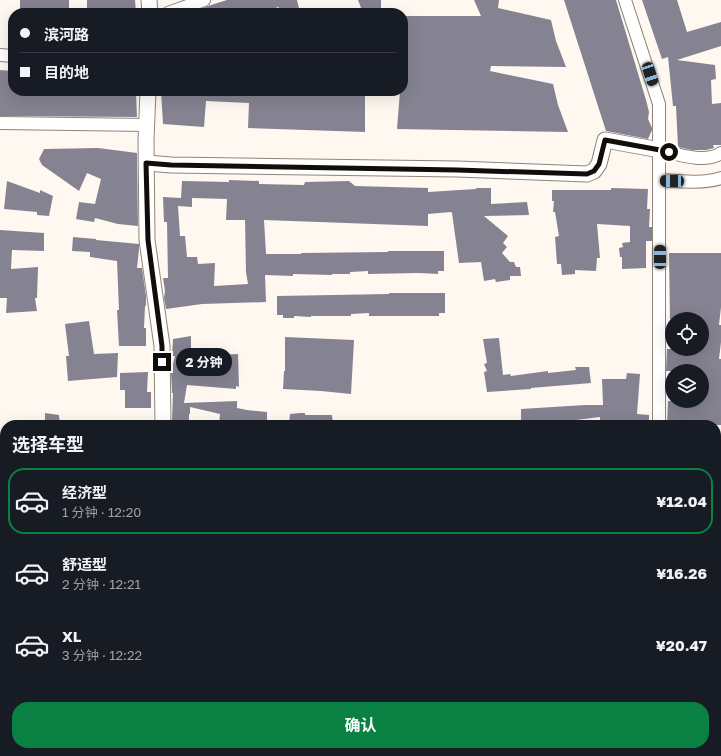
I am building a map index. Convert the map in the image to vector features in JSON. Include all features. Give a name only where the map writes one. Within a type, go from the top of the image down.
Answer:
[{"type":"street","points":[[182,8],[204,0]]},
{"type":"street","points":[[625,0],[659,104],[659,420]]},
{"type":"street","points":[[148,96],[146,163],[148,240],[162,346],[163,420]]},
{"type":"street","points":[[0,123],[147,125]]},
{"type":"street","points":[[146,163],[179,165],[449,169],[587,174],[594,171],[599,164],[605,140],[660,150],[687,157],[711,157],[721,153]]},
{"type":"street","points":[[660,180],[697,181],[715,180],[721,178]]},
{"type":"building","points":[[20,0],[69,0],[69,8],[20,8]]},
{"type":"building","points":[[87,0],[135,0],[136,8],[87,8]]},
{"type":"building","points":[[227,0],[297,0],[299,8],[203,8]]},
{"type":"building","points":[[358,0],[381,0],[381,8],[361,8]]},
{"type":"building","points":[[474,0],[499,0],[498,8],[551,20],[556,41],[566,67],[491,66],[490,71],[553,84],[558,105],[568,132],[397,129],[400,96],[408,96],[408,16],[481,16]]},
{"type":"building","points":[[564,0],[616,0],[649,112],[648,119],[652,130],[648,139],[606,131]]},
{"type":"building","points":[[642,0],[677,0],[687,32],[721,22],[721,46],[677,60],[715,65],[716,79],[711,80],[712,104],[721,103],[721,145],[713,145],[714,148],[706,150],[692,150],[678,147],[676,106],[673,106],[668,57],[662,59]]},
{"type":"building","points":[[0,70],[8,71],[8,96],[136,96],[137,117],[0,116]]},
{"type":"building","points":[[161,96],[365,96],[365,132],[248,128],[249,103],[206,101],[204,127],[163,124]]},
{"type":"building","points":[[98,148],[137,153],[138,226],[118,224],[95,218],[94,222],[76,219],[79,202],[95,204],[101,179],[87,173],[79,191],[42,165],[39,159],[44,149]]},
{"type":"building","points":[[229,180],[259,181],[259,184],[304,185],[305,182],[349,181],[355,186],[428,188],[428,192],[491,188],[491,204],[527,202],[529,215],[484,216],[508,236],[503,243],[507,247],[502,253],[510,262],[514,262],[516,267],[520,267],[521,276],[510,276],[510,280],[496,282],[495,279],[484,281],[481,262],[459,263],[451,212],[428,214],[428,226],[264,220],[266,254],[444,251],[444,271],[438,271],[438,274],[368,274],[368,271],[332,275],[265,275],[266,302],[202,304],[166,309],[163,278],[168,278],[167,222],[164,222],[163,197],[181,198],[182,181],[229,182]],"holes":[[[192,198],[227,199],[226,220],[245,220],[246,272],[248,284],[214,286],[215,263],[198,264],[197,257],[187,257],[185,236],[180,236],[178,206],[192,207]]]},
{"type":"building","points":[[7,181],[40,193],[40,190],[53,196],[49,216],[37,215],[37,212],[4,209]]},
{"type":"building","points":[[611,188],[648,189],[647,209],[650,209],[649,227],[652,227],[652,241],[646,241],[646,268],[622,269],[622,257],[620,257],[619,248],[623,247],[622,243],[630,242],[630,226],[597,224],[600,258],[597,258],[596,271],[575,270],[575,274],[562,275],[561,264],[557,264],[555,237],[559,236],[555,212],[553,212],[554,201],[552,201],[552,190],[611,190]]},
{"type":"building","points":[[0,230],[44,233],[44,251],[12,250],[11,269],[38,267],[37,298],[35,298],[37,311],[6,313],[7,298],[0,298]]},
{"type":"building","points":[[73,237],[139,244],[137,268],[142,268],[146,296],[144,328],[146,328],[146,346],[119,346],[117,261],[90,257],[90,252],[72,251]]},
{"type":"building","points":[[669,253],[721,253],[721,307],[719,325],[721,325],[721,342],[719,359],[721,359],[721,420],[667,420],[668,408],[709,408],[709,364],[666,364],[667,356],[709,356],[709,312],[670,312]]},
{"type":"building","points":[[445,293],[445,313],[439,313],[439,316],[369,316],[369,313],[351,314],[351,316],[294,316],[294,318],[283,318],[283,315],[277,315],[277,296]]},
{"type":"building","points":[[89,321],[94,354],[118,353],[117,377],[68,381],[66,356],[69,356],[65,324]]},
{"type":"building","points":[[191,336],[191,356],[238,354],[239,387],[236,386],[236,389],[187,385],[184,403],[237,401],[237,408],[267,412],[267,420],[219,420],[220,414],[190,407],[189,420],[172,420],[173,393],[171,372],[175,356],[172,356],[173,339]]},
{"type":"building","points":[[285,337],[354,340],[351,394],[283,389],[285,371]]},
{"type":"building","points":[[499,338],[503,375],[510,374],[511,376],[548,371],[548,373],[576,370],[575,367],[589,367],[591,383],[487,392],[484,372],[487,371],[484,364],[487,363],[483,339]]},
{"type":"building","points":[[148,372],[147,392],[151,392],[151,408],[125,408],[125,390],[120,390],[120,373]]},
{"type":"building","points":[[627,373],[640,374],[637,414],[649,415],[649,420],[600,420],[600,417],[576,420],[521,420],[521,409],[603,405],[602,379],[626,379]]},
{"type":"building","points":[[45,413],[59,415],[60,420],[45,420]]},
{"type":"building","points":[[305,413],[305,415],[332,415],[332,420],[289,420],[290,414]]},
{"type":"route","points":[[162,362],[162,346],[148,240],[146,163],[171,165],[587,174],[594,171],[599,164],[605,140],[669,152]]}]
